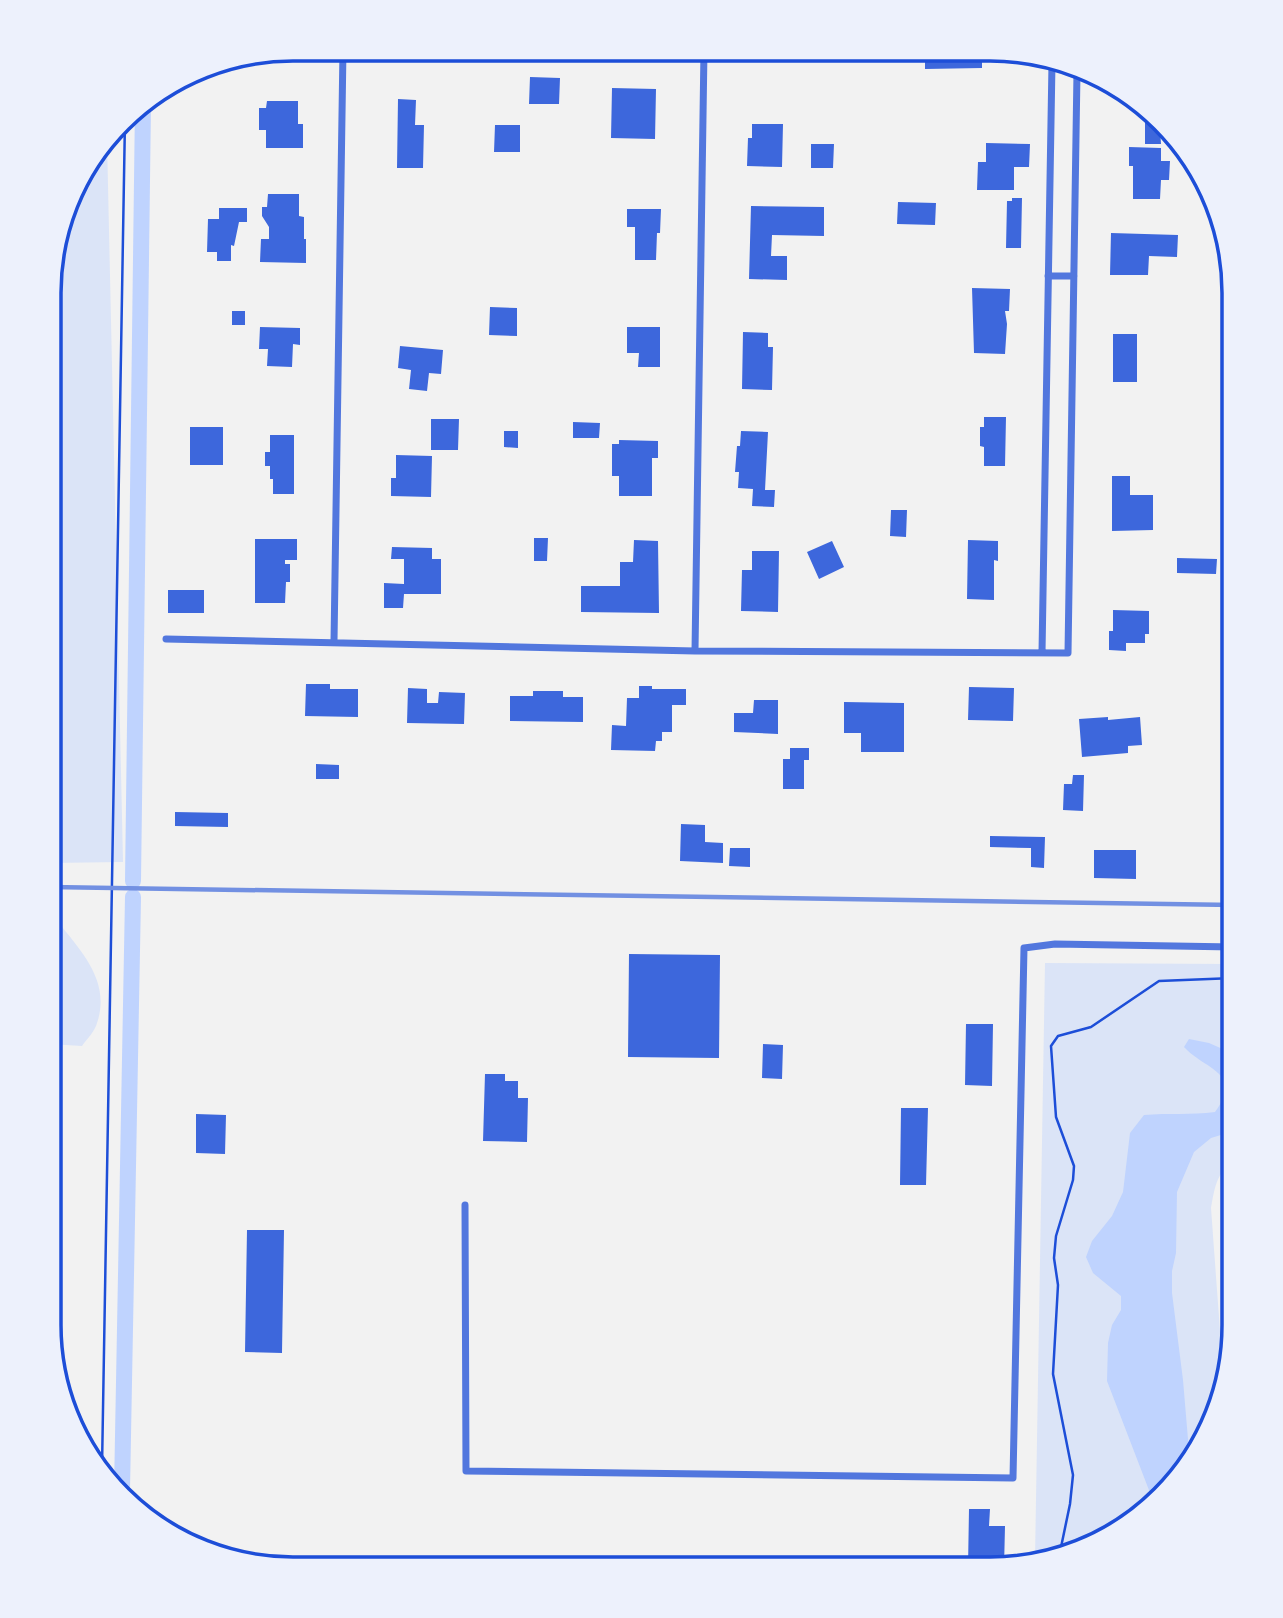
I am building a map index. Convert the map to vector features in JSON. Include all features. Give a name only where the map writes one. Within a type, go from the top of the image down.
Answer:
[{"type":"street","points":[[695,651],[704,61]]},
{"type":"street","points":[[334,642],[343,62]]},
{"type":"street","points":[[1042,653],[1052,70]]},
{"type":"street","points":[[166,639],[695,651],[1068,653],[1077,79]]},
{"type":"street","points":[[1048,276],[1074,276]]},
{"type":"street","points":[[465,1205],[466,1471],[1013,1478],[1024,948],[1055,944],[1221,947]]},
{"type":"path","points":[[102,1456],[125,134]]},
{"type":"path","points":[[1061,1545],[1073,1475],[1054,1374],[1058,1285],[1054,1258],[1056,1236],[1073,1180],[1074,1166],[1056,1117],[1051,1045],[1058,1036],[1091,1027],[1159,981],[1221,979]]},
{"type":"shaded area","points":[[107,155],[123,862],[61,863],[61,293],[69,233],[92,177]]},
{"type":"shaded area","points":[[61,926],[92,968],[100,994],[97,1023],[82,1046],[61,1045]]},
{"type":"shaded area","points":[[1045,963],[1221,964],[1221,1174],[1211,1208],[1221,1342],[1209,1399],[1183,1454],[1143,1499],[1106,1526],[1078,1539],[1035,1552]]},
{"type":"water","points":[[1189,1039],[1221,1048],[1221,1078],[1218,1073],[1184,1047]]},
{"type":"water","points":[[1221,1102],[1221,1135],[1211,1138],[1194,1152],[1177,1192],[1172,1293],[1188,1444],[1164,1478],[1150,1492],[1107,1381],[1108,1343],[1112,1325],[1121,1310],[1121,1296],[1093,1273],[1086,1257],[1092,1241],[1112,1216],[1123,1192],[1130,1133],[1144,1115],[1215,1112]]},
{"type":"building","points":[[925,61],[982,61],[982,68],[925,69]]},
{"type":"building","points":[[530,77],[560,78],[559,104],[529,104]]},
{"type":"building","points":[[612,88],[656,89],[655,139],[611,138]]},
{"type":"building","points":[[398,99],[416,100],[415,125],[424,125],[423,168],[397,168]]},
{"type":"building","points":[[267,101],[298,101],[298,124],[303,124],[303,148],[266,148],[266,130],[259,130],[259,108],[266,108]]},
{"type":"building","points":[[1145,121],[1161,137],[1161,144],[1145,144]]},
{"type":"building","points":[[752,124],[783,124],[782,167],[747,166],[748,138],[752,138]]},
{"type":"building","points":[[495,125],[520,125],[520,152],[494,152]]},
{"type":"building","points":[[986,143],[1030,144],[1029,167],[1014,167],[1014,190],[977,190],[978,162],[986,162]]},
{"type":"building","points":[[811,144],[834,144],[833,168],[811,168]]},
{"type":"building","points":[[1129,147],[1161,148],[1161,161],[1170,161],[1169,180],[1161,180],[1160,199],[1133,199],[1133,166],[1129,166]]},
{"type":"building","points":[[268,194],[299,194],[299,216],[304,217],[306,263],[260,262],[261,239],[269,239],[269,227],[262,216],[262,207],[267,207]]},
{"type":"building","points":[[1012,198],[1022,198],[1021,248],[1006,248],[1007,201],[1012,201]]},
{"type":"building","points":[[898,202],[936,203],[935,225],[897,224]]},
{"type":"building","points":[[751,206],[824,207],[824,236],[772,235],[771,256],[787,256],[787,280],[749,279]]},
{"type":"building","points":[[219,208],[247,208],[247,222],[239,222],[234,246],[231,245],[231,261],[217,261],[217,252],[207,252],[208,219],[219,219]]},
{"type":"building","points":[[627,209],[661,209],[656,260],[635,260],[635,227],[627,227]]},
{"type":"building","points":[[1111,233],[1178,235],[1177,257],[1149,256],[1148,275],[1110,275]]},
{"type":"building","points":[[972,288],[1010,289],[1009,311],[1005,311],[1005,354],[974,353]]},
{"type":"building","points":[[490,307],[517,308],[517,336],[489,335]]},
{"type":"building","points":[[232,311],[245,311],[245,325],[232,325]]},
{"type":"building","points":[[260,327],[300,328],[300,345],[293,344],[292,367],[267,366],[268,349],[259,349]]},
{"type":"building","points":[[627,327],[660,327],[660,367],[638,367],[639,353],[627,353]]},
{"type":"building","points":[[743,332],[768,333],[768,347],[773,347],[772,390],[742,389]]},
{"type":"building","points":[[1113,334],[1137,334],[1137,382],[1113,382]]},
{"type":"building","points":[[400,346],[443,350],[441,374],[429,373],[427,391],[409,389],[411,370],[398,368]]},
{"type":"building","points":[[984,417],[1006,417],[1005,466],[984,466],[980,427],[984,427]]},
{"type":"building","points":[[431,419],[459,419],[458,450],[431,450]]},
{"type":"building","points":[[573,422],[600,423],[599,438],[573,438]]},
{"type":"building","points":[[190,427],[223,427],[223,465],[190,465]]},
{"type":"building","points":[[504,431],[518,431],[518,448],[504,447]]},
{"type":"building","points":[[741,431],[768,432],[765,490],[775,490],[774,507],[752,506],[753,489],[738,488],[739,472],[735,472]]},
{"type":"building","points":[[270,435],[294,435],[294,494],[273,494],[270,466],[265,466],[265,452],[270,452]]},
{"type":"building","points":[[619,440],[658,441],[658,458],[652,458],[652,496],[619,496],[619,476],[612,476],[612,444],[619,444]]},
{"type":"building","points":[[396,455],[432,456],[431,497],[391,496],[391,478],[396,478]]},
{"type":"building","points":[[1112,476],[1130,476],[1130,495],[1153,495],[1153,530],[1112,531]]},
{"type":"building","points":[[891,510],[907,510],[906,537],[890,536]]},
{"type":"building","points":[[534,538],[548,538],[547,561],[534,561]]},
{"type":"building","points":[[255,539],[297,539],[297,560],[285,560],[285,564],[290,564],[290,582],[286,582],[285,603],[255,603]]},
{"type":"building","points":[[634,540],[658,541],[659,613],[581,612],[581,586],[620,586],[620,562],[633,562]]},
{"type":"building","points":[[968,540],[998,541],[998,561],[994,560],[994,600],[967,599]]},
{"type":"building","points":[[832,541],[844,567],[819,579],[807,552]]},
{"type":"building","points":[[392,547],[432,548],[432,559],[441,559],[441,594],[404,594],[403,608],[384,608],[384,583],[404,584],[404,559],[391,559]]},
{"type":"building","points":[[752,551],[779,551],[778,612],[741,611],[742,570],[752,570]]},
{"type":"building","points":[[1177,558],[1217,559],[1216,574],[1177,573]]},
{"type":"building","points":[[168,590],[204,590],[204,613],[168,613]]},
{"type":"building","points":[[1113,610],[1149,611],[1149,634],[1145,634],[1145,643],[1126,643],[1126,651],[1109,650]]},
{"type":"building","points":[[306,684],[330,684],[330,689],[358,689],[358,717],[305,716]]},
{"type":"building","points":[[639,686],[652,686],[652,689],[686,689],[686,705],[672,705],[672,732],[662,732],[662,741],[656,741],[655,751],[611,750],[612,725],[626,726],[627,698],[639,698]]},
{"type":"building","points":[[969,687],[1014,688],[1013,721],[968,720]]},
{"type":"building","points":[[408,688],[427,689],[427,703],[438,703],[439,692],[465,693],[464,724],[407,723]]},
{"type":"building","points":[[533,691],[563,691],[563,697],[583,697],[583,722],[510,721],[510,696],[533,696]]},
{"type":"building","points":[[754,700],[778,700],[778,734],[734,732],[734,713],[753,713]]},
{"type":"building","points":[[844,702],[904,703],[904,752],[861,752],[861,733],[844,733]]},
{"type":"building","points":[[1108,717],[1108,720],[1140,717],[1142,745],[1128,746],[1128,753],[1082,757],[1079,719]]},
{"type":"building","points":[[790,748],[809,748],[809,760],[804,760],[804,789],[783,789],[783,759],[790,759]]},
{"type":"building","points":[[316,764],[339,765],[339,779],[316,779]]},
{"type":"building","points":[[1073,775],[1084,775],[1083,811],[1063,810],[1064,784],[1072,784]]},
{"type":"building","points":[[175,812],[228,813],[228,827],[175,826]]},
{"type":"building","points":[[681,824],[705,825],[705,842],[723,843],[723,863],[680,861]]},
{"type":"building","points":[[990,836],[1045,837],[1044,868],[1031,867],[1031,848],[990,847]]},
{"type":"building","points":[[730,848],[750,848],[750,867],[729,866]]},
{"type":"building","points":[[1094,850],[1136,850],[1136,879],[1094,878]]},
{"type":"building","points":[[629,954],[720,955],[719,1058],[628,1057]]},
{"type":"building","points":[[966,1024],[993,1024],[992,1086],[965,1085]]},
{"type":"building","points":[[763,1044],[783,1045],[782,1079],[762,1078]]},
{"type":"building","points":[[485,1074],[505,1074],[505,1081],[518,1081],[518,1098],[528,1098],[527,1142],[483,1141]]},
{"type":"building","points":[[901,1108],[928,1108],[926,1185],[900,1185]]},
{"type":"building","points":[[196,1114],[226,1115],[225,1154],[196,1153]]},
{"type":"building","points":[[247,1230],[284,1230],[282,1353],[245,1352]]},
{"type":"building","points":[[969,1509],[990,1509],[989,1526],[1005,1526],[1004,1556],[968,1556]]},
{"type":"waterway","points":[[133,881],[143,117]]},
{"type":"waterway","points":[[122,1481],[133,897]]},
{"type":"railway","points":[[61,887],[1221,905]]}]
